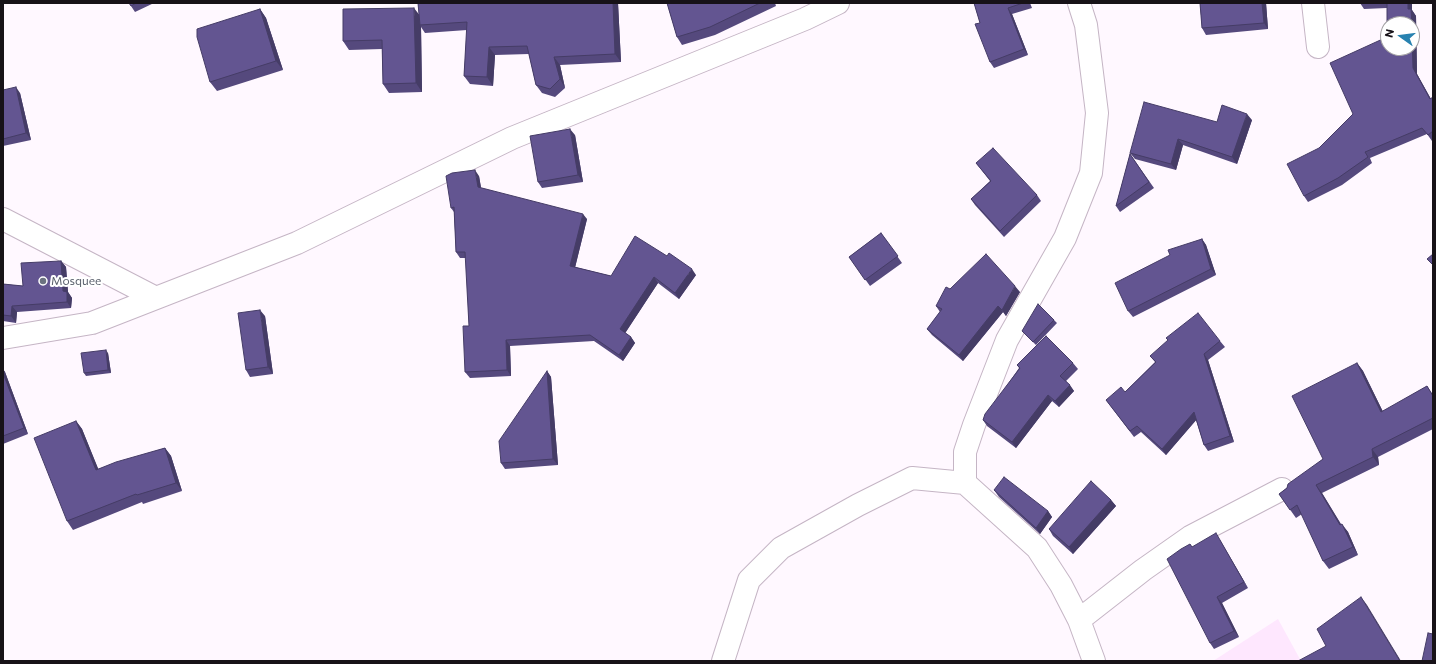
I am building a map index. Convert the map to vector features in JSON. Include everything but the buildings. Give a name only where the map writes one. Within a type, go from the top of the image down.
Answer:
[{"type":"street","points":[[3,338],[92,323],[297,243],[512,138],[805,19],[838,3]]},
{"type":"street","points":[[965,483],[966,452],[974,425],[1007,340],[1065,238],[1091,173],[1097,113],[1086,25],[1079,3]]},
{"type":"street","points":[[1313,3],[1318,47]]},
{"type":"street","points":[[3,219],[154,298]]},
{"type":"street","points":[[723,661],[749,580],[781,548],[858,505],[912,478],[965,483],[1037,548],[1061,585],[1079,620],[1094,661]]},
{"type":"street","points":[[1079,620],[1143,570],[1190,538],[1282,489]]},
{"type":"shaded area","points":[[1278,619],[1301,661],[1213,661]]},
{"type":"place","name":"Mosquee","points":[[43,281]]}]
